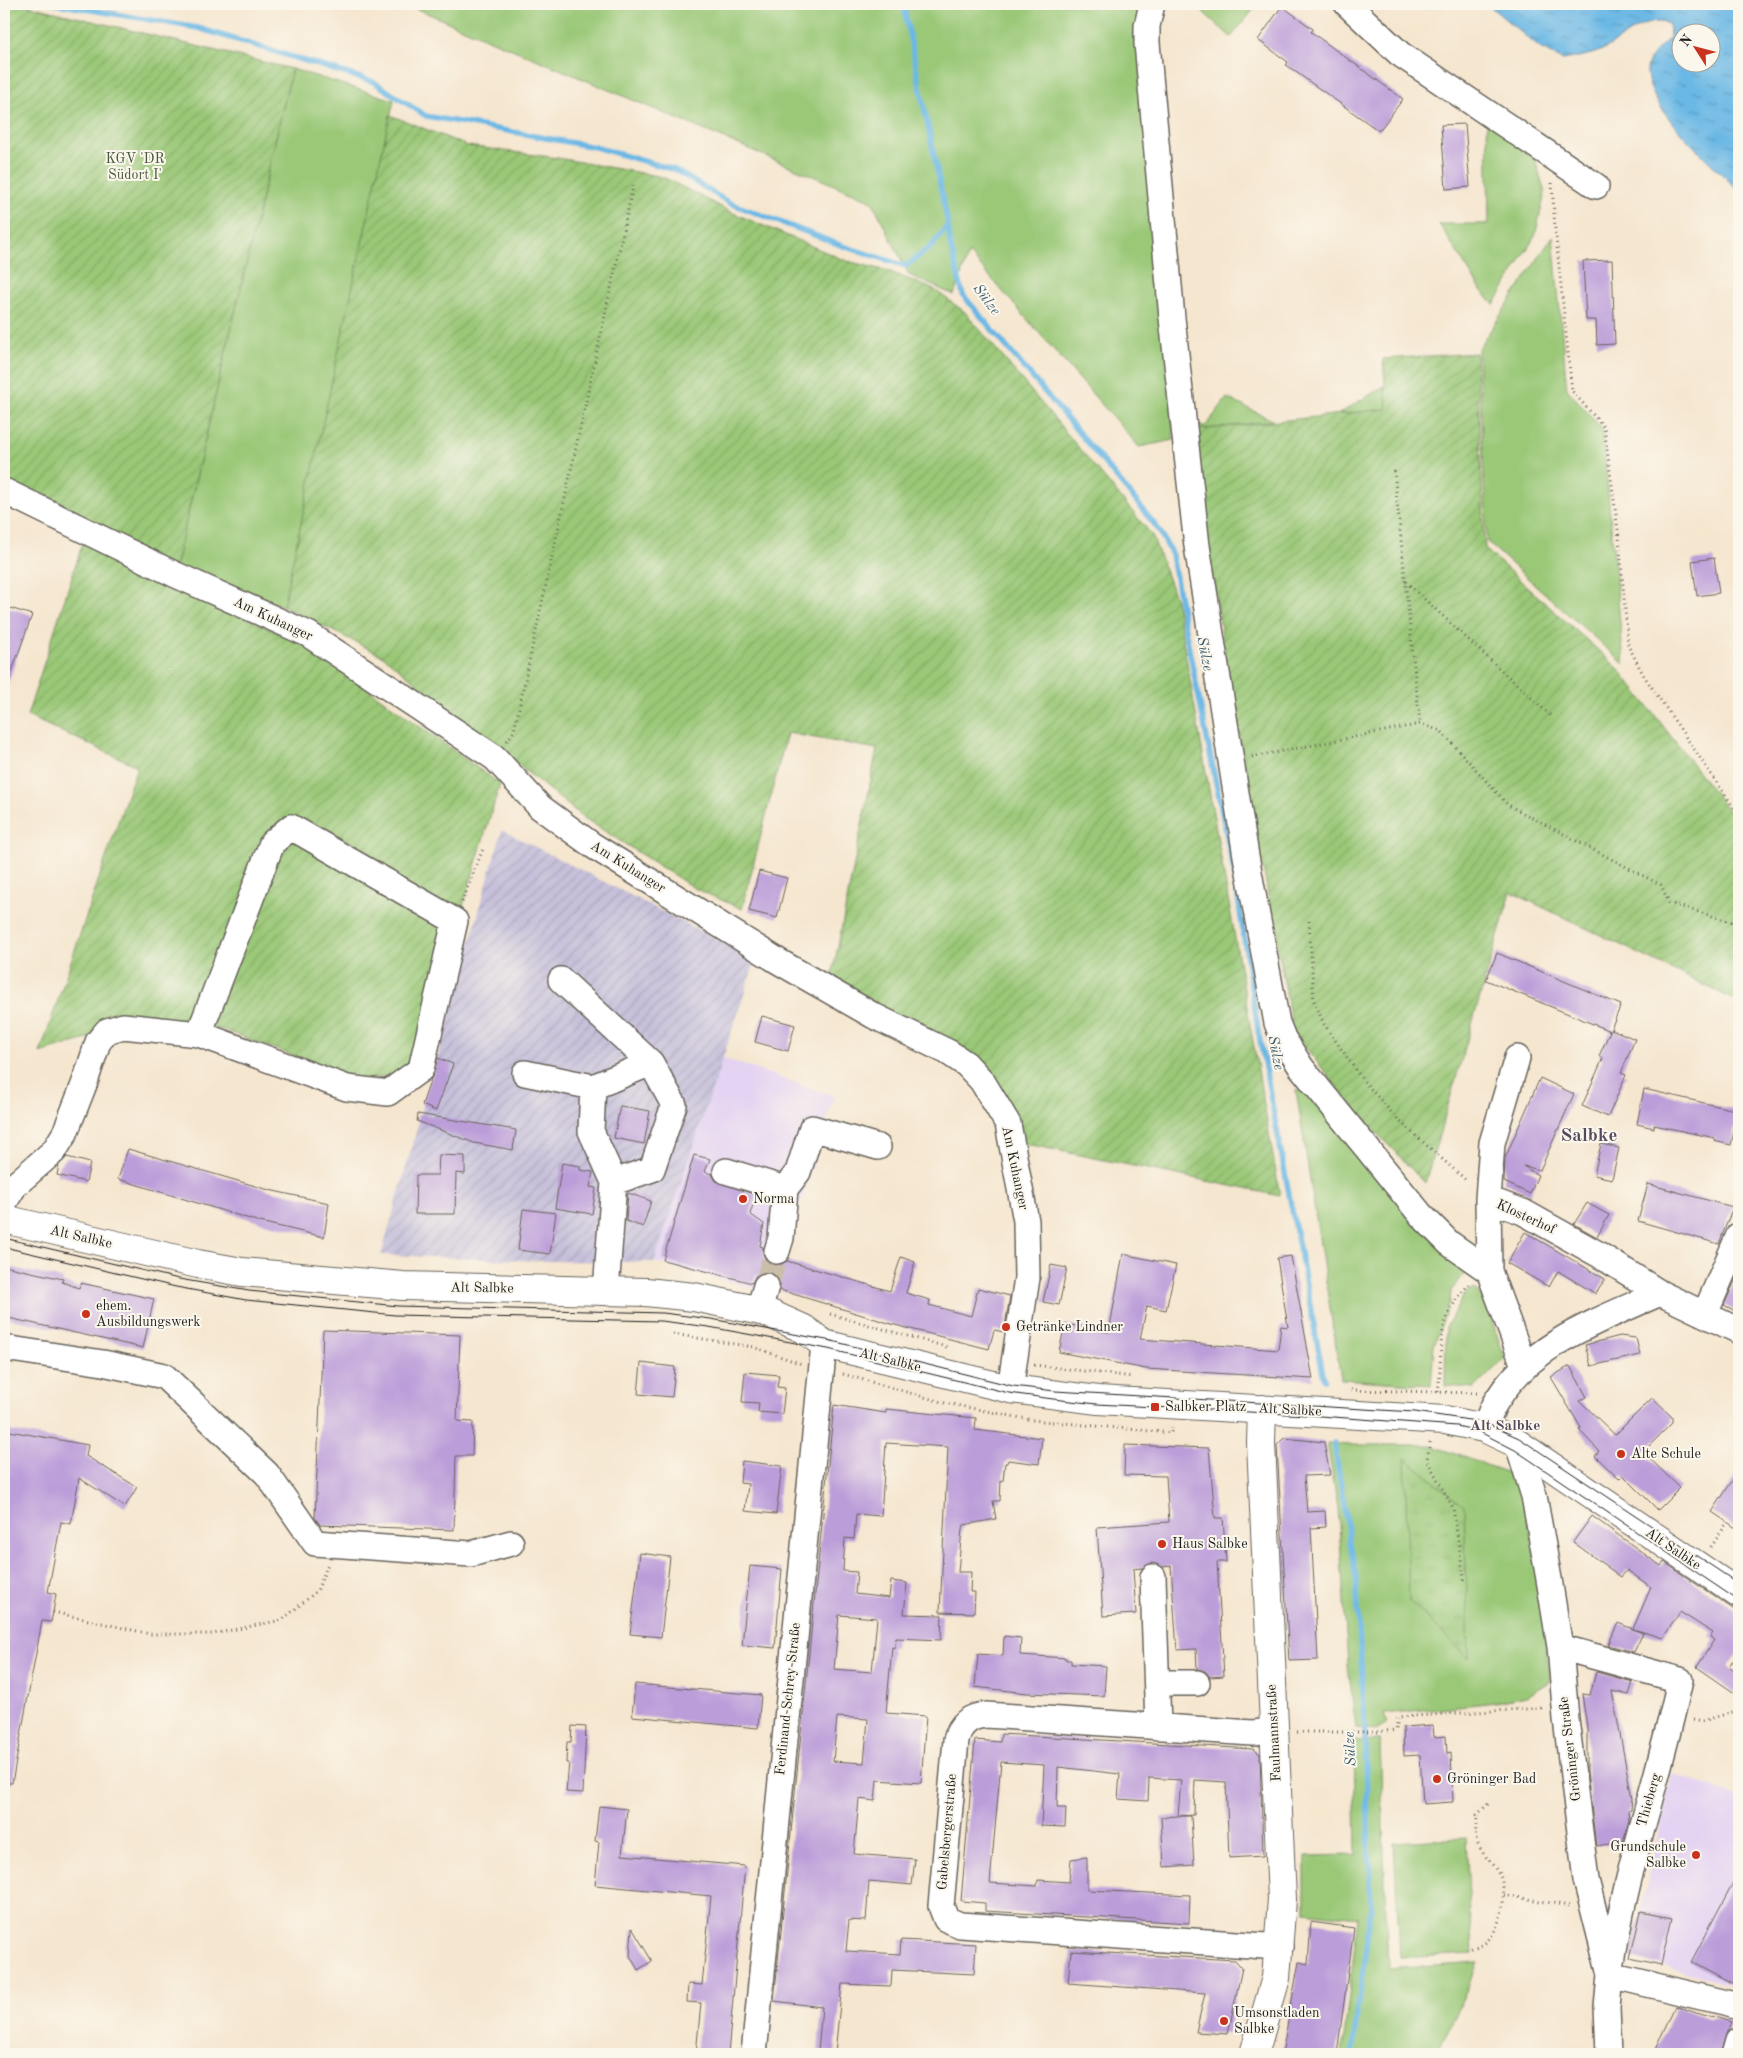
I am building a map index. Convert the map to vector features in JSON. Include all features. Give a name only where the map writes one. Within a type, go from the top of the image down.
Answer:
[{"type":"main road","name":"Alt Salbke","points":[[4,1219],[188,1262],[242,1272],[403,1286],[646,1292],[694,1297],[763,1298],[794,1324],[830,1363],[1098,1400],[1262,1409],[1432,1438],[1484,1428],[1518,1444],[1739,1594]]},
{"type":"main road","name":"Faulmannstraße","points":[[1254,2054],[1273,1994],[1280,1947],[1282,1899],[1261,1443],[1262,1409]]},
{"type":"street","points":[[1152,4],[1147,26],[1147,43],[1186,452],[1197,546],[1271,999],[1282,1038],[1301,1067],[1427,1221],[1455,1248],[1489,1271]]},
{"type":"street","points":[[1347,4],[1400,54],[1596,186]]},
{"type":"street","name":"Am Kuhanger","points":[[4,491],[174,574],[308,634],[495,758],[540,807],[592,845],[778,961],[874,1016],[948,1052],[977,1075],[1008,1124],[1026,1222],[1027,1278],[1010,1389]]},
{"type":"street","points":[[4,1203],[15,1185],[54,1151],[58,1145],[85,1082],[98,1042],[107,1031],[122,1026],[199,1034],[347,1088],[388,1093],[421,1069],[455,922],[291,827],[272,842],[199,1034]]},
{"type":"street","points":[[562,980],[651,1063],[674,1105],[652,1169],[614,1182]]},
{"type":"street","points":[[1488,1199],[1492,1143],[1517,1058]]},
{"type":"street","points":[[525,1074],[593,1087],[651,1063]]},
{"type":"street","points":[[593,1087],[591,1131],[614,1182],[606,1291]]},
{"type":"street","points":[[778,1251],[781,1238],[785,1189],[798,1172],[812,1128],[878,1146]]},
{"type":"street","points":[[726,1171],[785,1189]]},
{"type":"street","name":"Klosterhof","points":[[1524,1366],[1489,1271],[1488,1199],[1523,1212],[1598,1254],[1660,1293],[1739,1331]]},
{"type":"street","points":[[1705,1314],[1739,1235]]},
{"type":"street","points":[[1484,1428],[1497,1399],[1524,1366],[1546,1349],[1571,1334],[1660,1293]]},
{"type":"street","points":[[4,1348],[103,1363],[164,1376],[267,1474],[315,1543],[471,1554],[511,1543]]},
{"type":"street","name":"Ferdinand-Schrey-Straße","points":[[754,2054],[830,1363]]},
{"type":"street","name":"Gröninger Straße","points":[[1518,1444],[1534,1496],[1560,1647],[1563,1693],[1586,1880],[1592,1910],[1610,1975],[1607,2007],[1609,2054]]},
{"type":"street","points":[[1153,1577],[1158,1726]]},
{"type":"street","name":"Thieberg","points":[[1560,1647],[1680,1680],[1673,1714],[1626,1884],[1616,1929],[1610,1975]]},
{"type":"street","points":[[1157,1682],[1197,1683]]},
{"type":"street","name":"Gabelsbergerstraße","points":[[1274,1731],[1252,1733],[986,1715],[975,1716],[961,1727],[956,1740],[941,1902],[943,1915],[951,1923],[960,1925],[1280,1947]]},
{"type":"street","points":[[1610,1975],[1739,2006]]},
{"type":"street","points":[[1735,2054],[1739,2040]]},
{"type":"path","points":[[1551,155],[1555,228],[1572,391],[1604,427],[1619,537],[1628,644],[1644,676],[1739,815]]},
{"type":"path","points":[[495,758],[514,732],[634,182]]},
{"type":"path","points":[[1394,470],[1420,724]]},
{"type":"path","points":[[1406,582],[1552,717]]},
{"type":"path","points":[[1232,761],[1420,724],[1440,731],[1508,805],[1661,886],[1669,903],[1735,923]]},
{"type":"path","points":[[455,922],[484,849]]},
{"type":"path","points":[[1309,921],[1314,1001],[1324,1024],[1362,1079],[1397,1119],[1488,1199]]},
{"type":"path","points":[[1465,1584],[1453,1508],[1427,1460],[1432,1438],[1440,1375],[1443,1323],[1464,1289],[1473,1280],[1489,1271]]},
{"type":"path","points":[[673,1334],[753,1347],[830,1363]]},
{"type":"path","points":[[1716,1540],[1727,1524]]},
{"type":"path","points":[[53,1612],[150,1634],[213,1634],[282,1620],[317,1591],[337,1545]]},
{"type":"path","points":[[1274,1731],[1375,1732],[1396,1730],[1398,1717],[1541,1708],[1548,1693],[1563,1693]]},
{"type":"path","points":[[1673,1714],[1703,1721],[1739,1710]]},
{"type":"path","points":[[1471,1948],[1483,1944],[1491,1935],[1504,1904],[1499,1874],[1480,1850],[1476,1839],[1477,1815],[1490,1802]]},
{"type":"path","points":[[1504,1895],[1592,1910]]},
{"type":"shaded area","points":[[502,830],[756,959],[654,1262],[540,1261],[381,1255]]},
{"type":"shaded area","points":[[720,1057],[834,1096],[773,1293],[654,1262]]},
{"type":"shaded area","name":"Grundschule Salbke","points":[[1672,1774],[1701,1782],[1739,1798],[1739,1978],[1735,1986],[1630,1958]]},
{"type":"green space","name":"KGV 'DR Südort I'","points":[[4,4],[22,4],[292,69],[175,568],[4,483]]},
{"type":"green space","points":[[405,4],[1144,4],[1174,440],[1139,447],[969,253],[954,295],[909,275],[872,201]]},
{"type":"green space","points":[[1199,4],[1258,4],[1231,37],[1205,14]]},
{"type":"green space","points":[[292,69],[394,100],[283,606],[175,568]]},
{"type":"green space","points":[[390,115],[468,146],[558,158],[663,177],[731,212],[847,261],[888,271],[935,290],[965,312],[1152,535],[1176,600],[1280,1196],[1021,1143],[1004,1092],[982,1070],[831,981],[877,749],[787,733],[742,909],[694,888],[584,818],[383,656],[283,606]]},
{"type":"green space","points":[[1487,121],[1534,155],[1545,193],[1535,236],[1494,305],[1481,290],[1439,224],[1489,224]]},
{"type":"green space","points":[[1553,236],[1567,389],[1602,429],[1624,664],[1487,542],[1478,349]]},
{"type":"green space","points":[[1476,353],[1485,549],[1619,669],[1739,824],[1739,1002],[1511,892],[1425,1183],[1362,1118],[1293,1032],[1230,686],[1189,431],[1387,409],[1383,359]]},
{"type":"green space","points":[[1384,386],[1388,409],[1337,415]]},
{"type":"green space","points":[[1227,398],[1274,421],[1189,431],[1194,424],[1205,427]]},
{"type":"green space","points":[[83,542],[311,648],[500,784],[413,1071],[360,1081],[224,1030],[107,1013],[90,1038],[40,1053],[137,766],[27,716]]},
{"type":"green space","points":[[1315,1089],[1431,1236],[1466,1272],[1451,1291],[1450,1302],[1434,1345],[1431,1385],[1341,1379],[1296,1090]]},
{"type":"green space","points":[[1475,1289],[1485,1301],[1505,1358],[1475,1388],[1445,1386],[1446,1327],[1463,1297],[1469,1290]]},
{"type":"green space","points":[[1327,1443],[1349,1445],[1430,1445],[1514,1475],[1524,1495],[1539,1581],[1550,1682],[1526,1696],[1496,1702],[1384,1714],[1387,1723],[1376,1730],[1356,1728],[1348,1666],[1338,1508]]},
{"type":"green space","points":[[1405,1458],[1464,1506],[1469,1658],[1409,1601]]},
{"type":"green space","points":[[1380,1740],[1388,1969],[1479,1963],[1437,2054],[1342,2054],[1358,1918],[1305,1912],[1305,1856],[1356,1855],[1354,1741]]},
{"type":"green space","points":[[1466,1838],[1472,1954],[1400,1958],[1394,1842]]},
{"type":"water","points":[[1487,4],[1739,4],[1739,191],[1684,136],[1658,103],[1650,87],[1647,72],[1649,61],[1655,52],[1670,38],[1669,24],[1660,22],[1642,26],[1597,52],[1563,60],[1540,48]]},
{"type":"building","points":[[1282,6],[1313,29],[1311,32],[1403,99],[1379,131],[1286,65],[1288,62],[1258,40]]},
{"type":"building","points":[[1465,124],[1470,187],[1446,189],[1441,125]]},
{"type":"building","points":[[1612,260],[1615,344],[1597,345],[1596,320],[1586,320],[1583,261]]},
{"type":"building","points":[[1714,558],[1719,593],[1697,596],[1692,561]]},
{"type":"building","points":[[4,606],[32,615],[6,688],[4,688]]},
{"type":"building","points":[[759,871],[787,878],[777,918],[749,911]]},
{"type":"building","points":[[1497,953],[1621,1005],[1610,1031],[1486,980]]},
{"type":"building","points":[[762,1016],[795,1025],[788,1051],[755,1042]]},
{"type":"building","points":[[1611,1029],[1635,1039],[1621,1073],[1626,1075],[1608,1117],[1582,1106],[1603,1058],[1599,1056]]},
{"type":"building","points":[[438,1058],[453,1064],[436,1111],[422,1105]]},
{"type":"building","points":[[1540,1078],[1574,1094],[1540,1170],[1523,1166],[1538,1175],[1530,1194],[1504,1182],[1505,1158]]},
{"type":"building","points":[[1644,1089],[1739,1111],[1731,1145],[1714,1141],[1715,1138],[1654,1125],[1654,1128],[1637,1124]]},
{"type":"building","points":[[620,1106],[650,1111],[644,1144],[614,1138]]},
{"type":"building","points":[[418,1114],[516,1130],[513,1150],[474,1143],[417,1121]]},
{"type":"building","points":[[1601,1144],[1619,1148],[1612,1179],[1594,1175]]},
{"type":"building","points":[[128,1149],[269,1190],[329,1203],[324,1237],[260,1222],[118,1179]]},
{"type":"building","points":[[439,1155],[465,1156],[465,1174],[456,1173],[455,1214],[415,1214],[416,1175],[438,1175]]},
{"type":"building","points":[[694,1155],[710,1159],[705,1172],[712,1174],[716,1181],[756,1195],[750,1214],[764,1224],[760,1246],[763,1247],[763,1254],[766,1260],[772,1265],[780,1265],[787,1261],[890,1291],[901,1257],[915,1262],[906,1293],[930,1300],[929,1305],[971,1316],[978,1288],[1010,1296],[1004,1332],[994,1330],[989,1349],[895,1325],[780,1290],[777,1276],[770,1272],[756,1275],[752,1283],[663,1260]]},
{"type":"building","points":[[67,1157],[90,1163],[86,1182],[57,1175],[59,1165]]},
{"type":"building","points":[[562,1163],[580,1166],[580,1170],[593,1172],[590,1187],[596,1188],[592,1214],[555,1208]]},
{"type":"building","points":[[1648,1184],[1733,1207],[1719,1244],[1638,1221]]},
{"type":"building","points":[[628,1193],[651,1201],[643,1227],[626,1221]]},
{"type":"building","points":[[1587,1203],[1609,1215],[1597,1237],[1574,1224]]},
{"type":"building","points":[[523,1209],[556,1213],[550,1254],[518,1250]]},
{"type":"building","points":[[1525,1232],[1605,1279],[1596,1294],[1558,1271],[1549,1287],[1507,1263]]},
{"type":"building","points":[[1123,1254],[1176,1265],[1166,1310],[1147,1306],[1140,1339],[1278,1350],[1281,1326],[1288,1327],[1277,1258],[1291,1256],[1313,1379],[1146,1369],[1059,1352],[1065,1324],[1109,1332]]},
{"type":"building","points":[[1051,1265],[1067,1268],[1059,1305],[1043,1302]]},
{"type":"building","name":"ehem. Ausbildungswerk","points":[[4,1266],[63,1279],[62,1282],[79,1288],[81,1283],[154,1299],[143,1348],[4,1317]]},
{"type":"building","points":[[1739,1272],[1739,1313],[1724,1305]]},
{"type":"building","points":[[323,1330],[460,1335],[457,1421],[473,1422],[472,1456],[456,1456],[454,1530],[320,1525],[315,1518]]},
{"type":"building","points":[[1620,1336],[1636,1338],[1640,1355],[1591,1366],[1585,1345]]},
{"type":"building","points":[[641,1363],[675,1367],[672,1397],[638,1394]]},
{"type":"building","name":"Alte Schule","points":[[1570,1366],[1587,1397],[1580,1401],[1615,1435],[1652,1398],[1672,1417],[1672,1423],[1643,1452],[1680,1488],[1658,1510],[1623,1475],[1619,1479],[1595,1456],[1599,1451],[1579,1430],[1581,1428],[1551,1377]]},
{"type":"building","points":[[745,1372],[779,1375],[777,1387],[785,1388],[782,1414],[758,1412],[759,1403],[742,1402]]},
{"type":"building","points":[[834,1405],[886,1413],[886,1409],[976,1418],[975,1430],[1042,1438],[1039,1464],[1008,1460],[1005,1463],[1003,1481],[1001,1480],[1000,1501],[993,1501],[996,1519],[964,1525],[962,1529],[958,1572],[971,1572],[970,1592],[975,1592],[974,1613],[940,1612],[948,1447],[886,1443],[881,1516],[856,1514],[854,1539],[845,1538],[843,1571],[857,1572],[855,1594],[889,1598],[891,1581],[907,1583],[904,1614],[942,1615],[941,1640],[896,1638],[895,1648],[892,1647],[886,1713],[926,1716],[921,1783],[877,1780],[875,1801],[859,1799],[854,1854],[915,1859],[912,1885],[869,1881],[866,1921],[849,1920],[846,1951],[900,1954],[901,1940],[976,1944],[974,1974],[892,1970],[891,1986],[842,1984],[835,2053],[818,2051],[822,2007],[774,2001]],"holes":[[[839,1615],[877,1618],[872,1672],[834,1669]],[[837,1717],[868,1719],[864,1763],[833,1761]]]},
{"type":"building","points":[[4,1430],[88,1445],[86,1456],[137,1487],[125,1507],[79,1478],[71,1524],[61,1522],[48,1592],[56,1594],[53,1612],[51,1622],[42,1621],[12,1783],[4,1783]]},
{"type":"building","points":[[1284,1438],[1324,1442],[1330,1475],[1304,1476],[1307,1512],[1325,1511],[1326,1527],[1311,1528],[1318,1660],[1289,1661],[1277,1445]]},
{"type":"building","name":"Haus Salbke","points":[[1125,1445],[1209,1448],[1215,1518],[1223,1518],[1226,1562],[1217,1562],[1224,1676],[1210,1677],[1205,1671],[1197,1669],[1196,1649],[1177,1650],[1171,1566],[1162,1567],[1152,1563],[1142,1568],[1133,1569],[1136,1614],[1103,1616],[1097,1527],[1169,1522],[1166,1476],[1124,1475]]},
{"type":"building","points":[[742,1461],[782,1466],[776,1514],[745,1511],[748,1484],[740,1483]]},
{"type":"building","points":[[1739,1470],[1739,1530],[1712,1512]]},
{"type":"building","points":[[1592,1516],[1661,1566],[1664,1562],[1739,1613],[1739,1652],[1729,1667],[1739,1675],[1739,1696],[1697,1667],[1714,1640],[1710,1637],[1713,1633],[1680,1612],[1663,1638],[1633,1629],[1651,1587],[1627,1570],[1621,1577],[1573,1542]]},
{"type":"building","points":[[640,1553],[670,1557],[661,1637],[630,1634]]},
{"type":"building","points":[[750,1566],[782,1569],[775,1648],[742,1645]]},
{"type":"building","points":[[1618,1623],[1643,1633],[1634,1652],[1608,1645]]},
{"type":"building","points":[[1004,1636],[1021,1638],[1020,1655],[1066,1658],[1066,1660],[1071,1660],[1071,1664],[1106,1666],[1104,1696],[1027,1693],[975,1687],[978,1654],[1003,1656]]},
{"type":"building","points":[[1596,1672],[1633,1682],[1629,1695],[1612,1691],[1632,1799],[1631,1810],[1628,1811],[1629,1820],[1623,1842],[1596,1846],[1587,1771],[1587,1727],[1582,1694],[1590,1695]]},
{"type":"building","points":[[635,1684],[761,1695],[758,1728],[632,1716]]},
{"type":"building","name":"Gröninger Bad","points":[[1433,1725],[1434,1737],[1446,1736],[1447,1753],[1451,1752],[1453,1802],[1423,1804],[1420,1755],[1404,1756],[1403,1727]]},
{"type":"building","points":[[572,1726],[586,1727],[583,1793],[566,1792],[569,1763],[566,1763],[567,1742],[571,1742]]},
{"type":"building","points":[[1001,1734],[1253,1749],[1260,1754],[1263,1856],[1229,1858],[1226,1782],[1195,1780],[1194,1815],[1179,1816],[1191,1816],[1194,1865],[1164,1867],[1161,1817],[1178,1816],[1181,1780],[1149,1778],[1148,1801],[1118,1799],[1120,1774],[1058,1767],[1057,1808],[1066,1808],[1065,1827],[1041,1826],[1044,1765],[1001,1762],[990,1883],[1037,1886],[1038,1880],[1069,1882],[1071,1859],[1087,1857],[1087,1890],[1190,1895],[1189,1923],[985,1911],[985,1903],[961,1901],[975,1740],[1000,1742]]},
{"type":"building","points":[[599,1806],[627,1809],[622,1855],[745,1866],[728,2054],[696,2054],[701,2003],[687,2002],[688,1984],[702,1985],[711,1896],[595,1885],[599,1842],[595,1841]]},
{"type":"building","points":[[1739,1871],[1739,1988],[1691,1962]]},
{"type":"building","points":[[1641,1912],[1672,1918],[1661,1965],[1630,1958]]},
{"type":"building","points":[[1311,1922],[1354,1928],[1337,2054],[1282,2054],[1299,1962],[1308,1964]]},
{"type":"building","points":[[632,1928],[652,1961],[638,1970],[630,1956]]},
{"type":"building","points":[[1071,1951],[1235,1960],[1242,1968],[1228,2034],[1196,2032],[1205,1993],[1068,1983]]},
{"type":"building","points":[[1676,2006],[1711,2018],[1712,2016],[1731,2021],[1721,2054],[1654,2054]]},
{"type":"waterway","points":[[56,4],[198,28],[374,82],[426,116],[595,147],[675,170],[730,203],[843,246],[906,266],[932,246],[948,225]]},
{"type":"waterway","name":"Sülze","points":[[903,4],[948,224],[950,244],[963,295],[1132,496],[1159,530],[1172,555],[1235,877],[1258,1030],[1324,1379]]},
{"type":"waterway","name":"Sülze","points":[[1334,1443],[1356,1579],[1364,1708],[1371,1908],[1352,2054]]},
{"type":"tunnel","points":[[766,1286],[777,1251]]},
{"type":"tram line","points":[[4,1238],[179,1279],[249,1291],[398,1306],[663,1313],[711,1319],[832,1341],[1013,1386],[1055,1391],[1415,1412],[1483,1422],[1519,1438],[1739,1584]]},
{"type":"tram line","points":[[4,1247],[176,1287],[246,1300],[395,1315],[661,1321],[709,1327],[828,1349],[1009,1393],[1053,1399],[1097,1404],[1306,1415],[1457,1426],[1478,1431],[1515,1450],[1739,1601]]},
{"type":"place","name":"Norma","points":[[743,1199]]},
{"type":"place","name":"ehem. Ausbildungswerk","points":[[86,1314]]},
{"type":"place","name":"Getränke Lindner","points":[[1006,1327]]},
{"type":"place","name":"Salbker Platz","points":[[1155,1407]]},
{"type":"place","name":"Alte Schule","points":[[1621,1454]]},
{"type":"place","name":"Haus Salbke","points":[[1162,1544]]},
{"type":"place","name":"Gröninger Bad","points":[[1437,1779]]},
{"type":"place","name":"Grundschule Salbke","points":[[1696,1855]]},
{"type":"place","name":"Umsonstladen Salbke","points":[[1224,2021]]},
{"type":"district","name":"Salbke","points":[[1589,1136]]},
{"type":"district","name":"Alt Salbke","points":[[1505,1426]]}]
